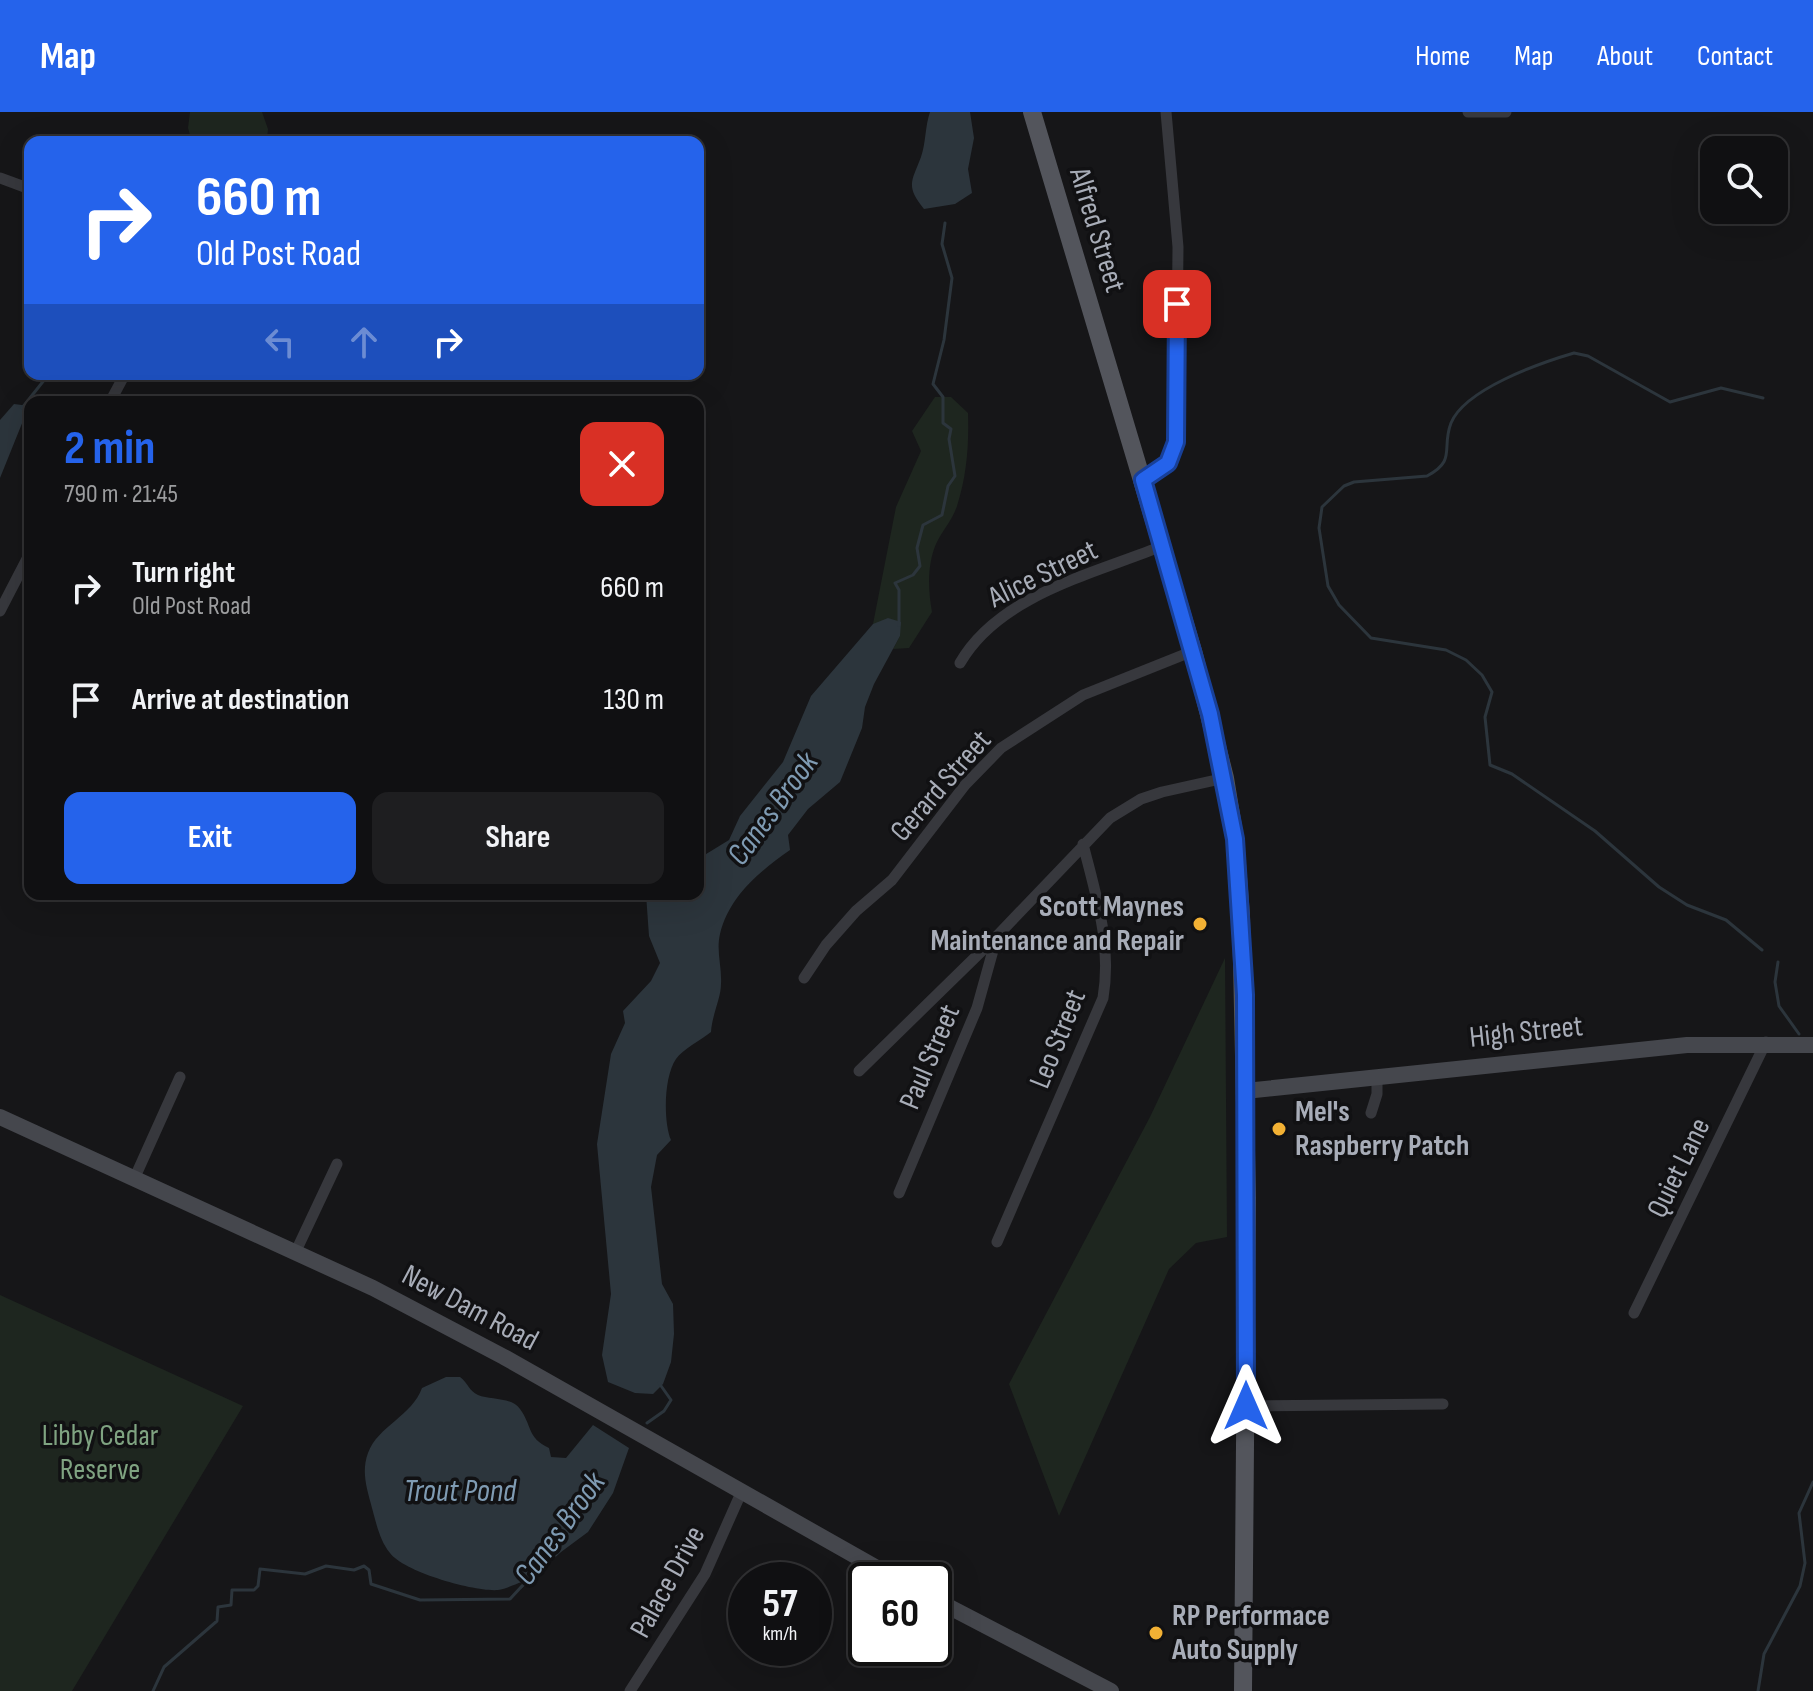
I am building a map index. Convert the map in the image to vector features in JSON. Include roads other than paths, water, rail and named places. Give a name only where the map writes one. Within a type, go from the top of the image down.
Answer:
[{"type":"main road","name":"Alfred Street","points":[[1032,112],[1193,651],[1225,778],[1235,839],[1241,915],[1245,1091],[1243,1691]]},
{"type":"street","points":[[1143,480],[1168,463],[1176,442],[1178,247],[1166,112]]},
{"type":"street","points":[[1468,112],[1506,112]]},
{"type":"street","points":[[0,178],[24,187]]},
{"type":"street","name":"Alice Street","points":[[960,663],[975,639],[1001,617],[1049,592],[1162,546]]},
{"type":"street","points":[[0,611],[24,565]]},
{"type":"street","name":"Gerard Street","points":[[804,978],[826,945],[856,911],[892,880],[965,785],[1001,748],[1083,695],[1193,651]]},
{"type":"street","points":[[859,1071],[997,936],[1110,818],[1141,799],[1225,778]]},
{"type":"street","name":"Leo Street","points":[[997,1242],[1103,998],[1107,970],[1106,944],[1083,844]]},
{"type":"street","name":"Paul Street","points":[[899,1193],[977,1008],[997,936]]},
{"type":"street","name":"High Street","points":[[1245,1091],[1630,1050],[1766,1042],[1813,1045]]},
{"type":"street","name":"Quiet Lane","points":[[1634,1313],[1766,1042]]},
{"type":"street","points":[[1371,1113],[1377,1076]]},
{"type":"street","points":[[135,1177],[180,1077]]},
{"type":"street","name":"New Dam Road","points":[[0,1117],[296,1251],[504,1357],[866,1562]]},
{"type":"street","points":[[296,1251],[337,1164]]},
{"type":"street","points":[[1246,1406],[1443,1404]]},
{"type":"street","name":"Palace Drive","points":[[630,1691],[705,1574],[741,1493]]},
{"type":"street","points":[[952,1608],[1111,1691]]},
{"type":"water","points":[[930,112],[970,112],[974,138],[968,169],[972,193],[955,204],[924,209],[914,195],[912,183],[923,152]]},
{"type":"water","points":[[14,404],[24,405],[24,418],[0,478],[0,420]]},
{"type":"water","points":[[888,618],[901,622],[900,636],[874,684],[865,707],[862,728],[840,782],[808,809],[788,835],[790,850],[747,886],[724,920],[719,940],[721,989],[711,1032],[676,1059],[669,1076],[666,1099],[671,1140],[657,1155],[651,1187],[662,1284],[673,1304],[671,1362],[663,1384],[653,1394],[635,1393],[608,1382],[602,1355],[611,1294],[597,1144],[611,1054],[625,1023],[623,1011],[651,981],[660,963],[649,936],[646,900],[704,900],[704,855],[729,840],[740,816],[783,762],[811,696],[873,624]]},
{"type":"water","name":"Trout Pond","points":[[446,1377],[460,1377],[478,1395],[516,1405],[533,1435],[549,1448],[551,1457],[566,1458],[593,1425],[629,1448],[613,1493],[588,1532],[521,1589],[522,1582],[487,1590],[424,1574],[390,1553],[379,1532],[366,1480],[368,1453],[379,1435],[411,1406],[422,1388]]},
{"type":"waterway","name":"Canes Brook","points":[[899,625],[899,590],[895,583],[913,575],[920,566],[917,548],[923,525],[942,515],[948,486],[955,476],[949,439],[951,429],[943,423],[943,397],[933,384],[944,340],[952,278],[942,244],[945,223]]},
{"type":"waterway","points":[[1762,950],[1726,920],[1687,905],[1659,887],[1595,831],[1512,774],[1490,765],[1485,717],[1492,692],[1482,675],[1466,660],[1446,650],[1371,638],[1339,605],[1328,586],[1319,528],[1322,507],[1344,486],[1354,482],[1427,476],[1442,465],[1451,423],[1471,399],[1505,379],[1574,353],[1588,356],[1670,402],[1721,388],[1763,398]]},
{"type":"waterway","points":[[32,396],[44,380]]},
{"type":"waterway","points":[[1778,962],[1775,982],[1779,1006],[1799,1034]]},
{"type":"waterway","name":"Canes Brook","points":[[647,1423],[664,1411],[671,1400],[659,1383]]},
{"type":"waterway","points":[[1758,1691],[1764,1654],[1800,1586],[1805,1563],[1799,1513],[1813,1482]]},
{"type":"waterway","name":"Canes Brook","points":[[153,1691],[164,1667],[217,1621],[218,1607],[231,1605],[232,1590],[254,1590],[258,1586],[260,1569],[305,1574],[326,1566],[354,1570],[364,1566],[369,1570],[371,1584],[420,1600],[510,1599],[522,1586]]},
{"type":"place","name":"Scott Maynes Maintenance and Repair","points":[[1200,924]]},
{"type":"place","name":"Mel's Raspberry Patch","points":[[1279,1129]]},
{"type":"place","name":"RP Performace Auto Supply","points":[[1156,1633]]},
{"type":"park label","name":"Libby Cedar Reserve","points":[[100,1453]]}]
